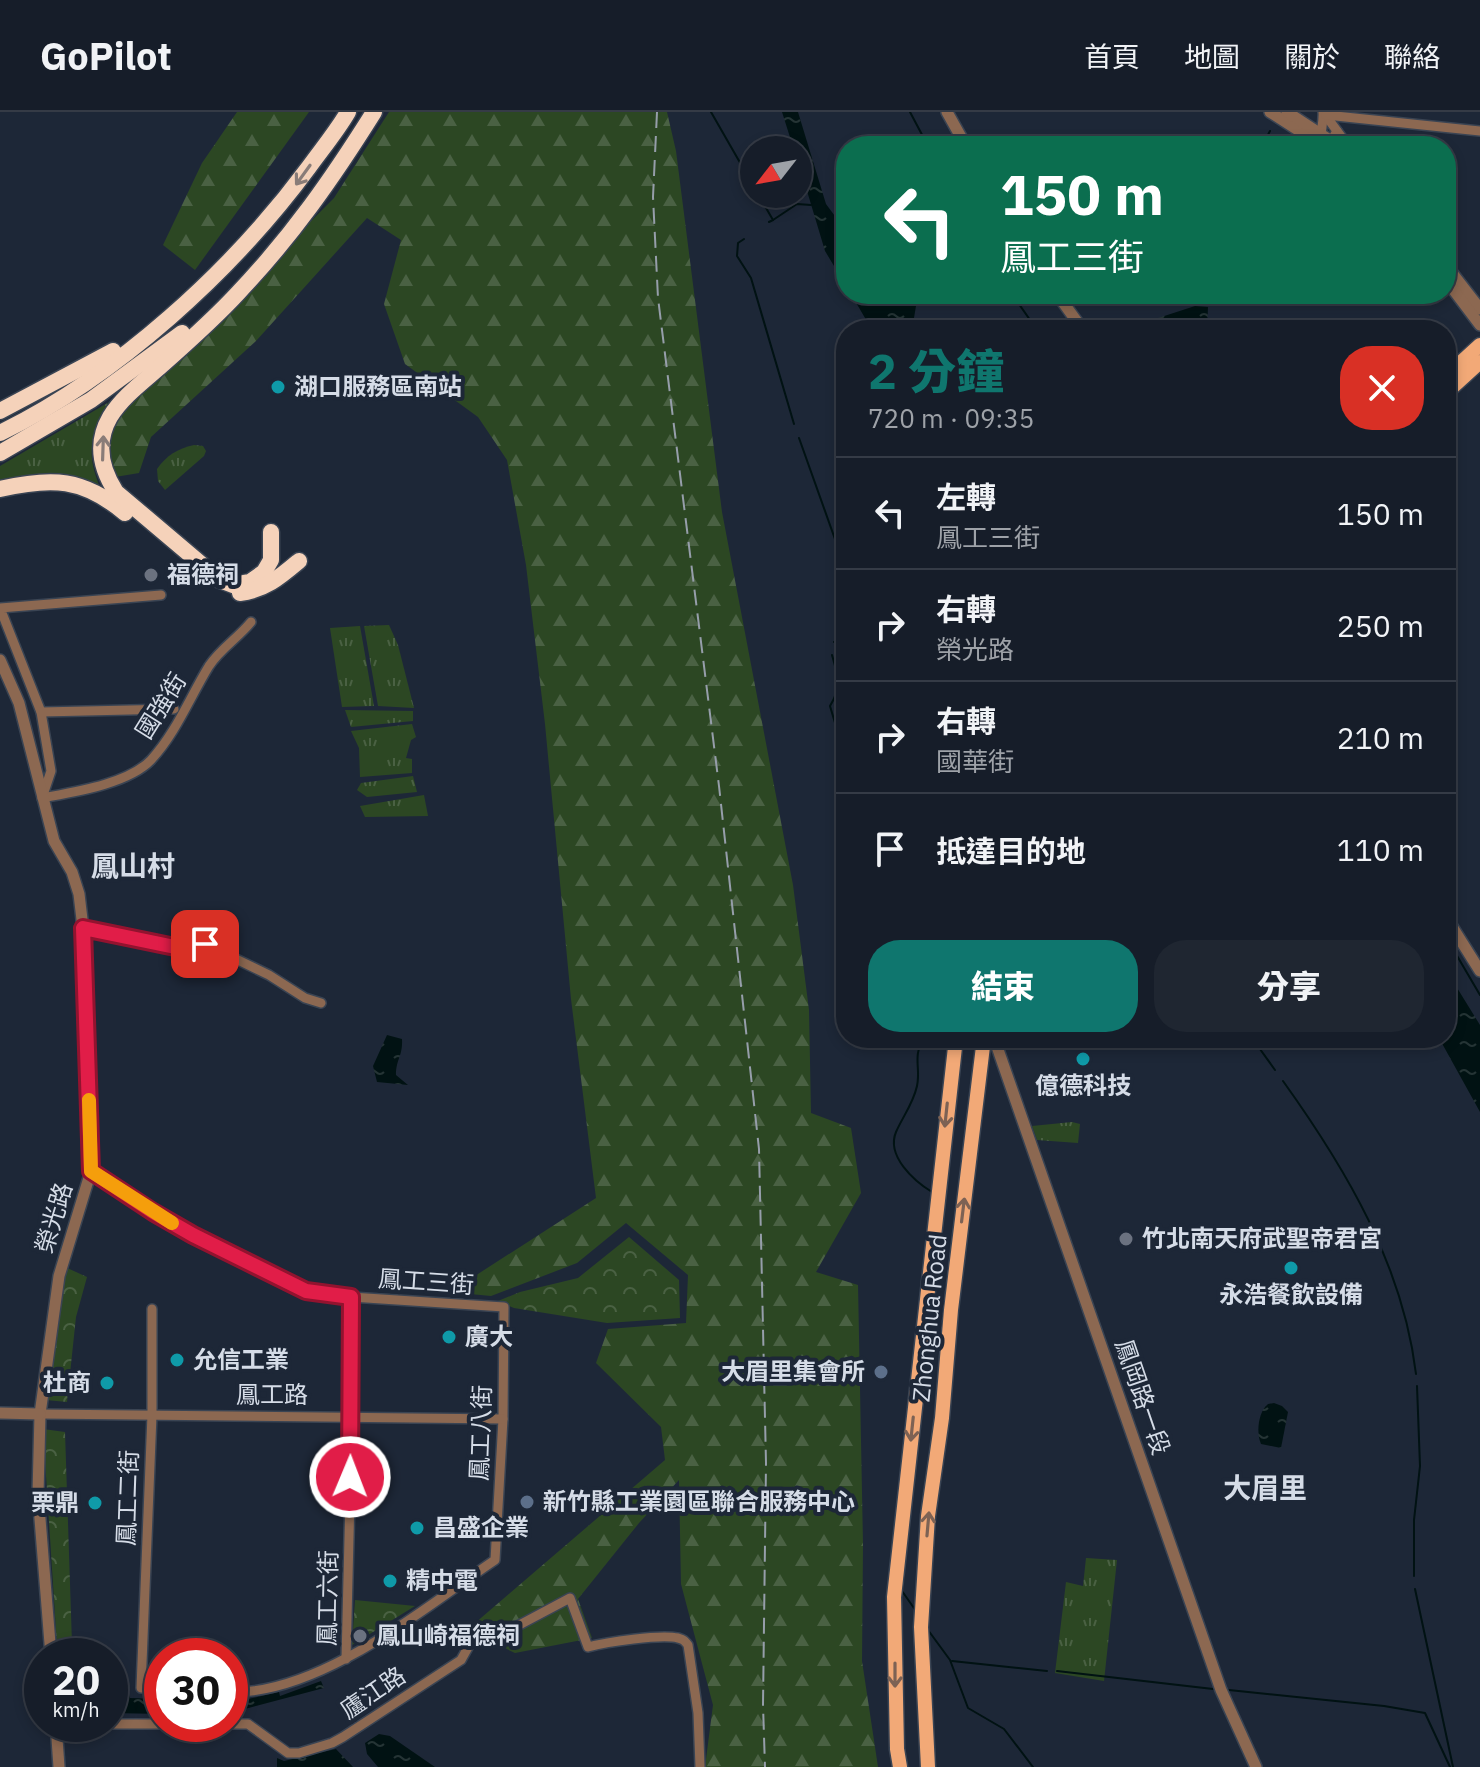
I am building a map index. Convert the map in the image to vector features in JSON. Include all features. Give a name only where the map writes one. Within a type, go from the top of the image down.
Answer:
[{"type":"highway","points":[[0,433],[92,377],[160,325],[225,266],[289,193],[348,112]]},
{"type":"highway","points":[[0,453],[91,400],[175,340],[246,272],[373,112]]},
{"type":"highway","points":[[271,532],[271,560],[264,572],[250,582],[233,585],[220,580],[116,492],[105,475],[101,452],[104,432],[110,417],[126,397],[238,293],[300,223],[373,112]]},
{"type":"highway","points":[[0,411],[160,325]]},
{"type":"highway","points":[[0,489],[47,481],[73,482],[105,497],[217,589],[233,593],[254,591],[274,582],[299,561]]},
{"type":"main road","points":[[1456,367],[1480,345]]},
{"type":"main road","points":[[1456,384],[1480,362]]},
{"type":"main road","name":"Zhonghua Road","points":[[900,1767],[897,1749],[895,1580],[955,1048]]},
{"type":"main road","name":"Zhonghua Road","points":[[928,1767],[921,1627],[928,1516],[942,1418],[951,1310],[983,1048]]},
{"type":"street","points":[[947,112],[960,136]]},
{"type":"street","points":[[1270,112],[1321,136]]},
{"type":"street","points":[[1287,112],[1323,136]]},
{"type":"street","points":[[1324,113],[1328,136]]},
{"type":"street","points":[[1324,113],[1328,136]]},
{"type":"street","points":[[1324,113],[1480,131]]},
{"type":"street","points":[[1456,278],[1480,309]]},
{"type":"street","points":[[1456,293],[1480,325]]},
{"type":"street","points":[[0,608],[161,595]]},
{"type":"street","name":"榮光路","points":[[0,608],[41,712],[51,771],[42,798]]},
{"type":"street","name":"國強街","points":[[42,798],[83,790],[123,777],[150,762],[181,718],[210,664],[251,622]]},
{"type":"street","name":"榮光路","points":[[0,660],[19,703],[54,841],[72,872],[79,894],[83,928],[91,1171],[59,1276],[40,1414],[38,1494],[50,1638]]},
{"type":"street","points":[[41,712],[174,709]]},
{"type":"street","points":[[83,928],[175,947],[205,944],[269,975],[305,998],[321,1003]]},
{"type":"street","points":[[1456,933],[1480,971]]},
{"type":"street","name":"鳳岡路一段","points":[[997,1048],[1221,1690],[1256,1767]]},
{"type":"street","name":"鳳工三街","points":[[91,1171],[193,1235],[306,1291],[504,1307]]},
{"type":"street","name":"鳳工六街","points":[[346,1659],[352,1416],[351,1297]]},
{"type":"street","name":"鳳工八街","points":[[346,1659],[495,1560],[503,1419],[504,1307]]},
{"type":"street","name":"鳳工二街","points":[[144,1688],[141,1688],[152,1415],[152,1309]]},
{"type":"street","points":[[0,1413],[40,1414]]},
{"type":"street","name":"鳳工路","points":[[40,1414],[503,1419]]},
{"type":"street","name":"廬江路","points":[[128,1724],[248,1724],[281,1750],[299,1753],[343,1737],[461,1660],[471,1642],[493,1639],[570,1598],[588,1647],[670,1638],[680,1638],[688,1645],[698,1713],[700,1767]]},
{"type":"street","points":[[248,1690],[277,1687],[346,1659]]},
{"type":"street","points":[[57,1742],[59,1767]]},
{"type":"green space","points":[[237,112],[309,112],[195,270],[163,245],[202,163]]},
{"type":"green space","points":[[389,112],[667,112],[676,151],[722,512],[793,885],[809,1010],[811,1113],[851,1128],[861,1193],[816,1272],[858,1285],[862,1661],[878,1767],[705,1767],[713,1705],[681,1584],[679,1480],[639,1523],[578,1599],[592,1638],[515,1653],[467,1630],[665,1460],[661,1427],[596,1363],[608,1329],[686,1323],[688,1275],[626,1223],[577,1263],[491,1296],[450,1292],[596,1198],[571,999],[545,724],[526,565],[507,460],[478,417],[405,364],[384,304],[401,240],[367,218],[256,341],[151,437],[139,473],[115,477],[111,466],[108,441],[125,408],[334,198]]},
{"type":"green space","points":[[116,398],[93,442],[93,462],[101,490],[77,477],[64,475],[0,483],[0,466]]},
{"type":"green space","points":[[194,445],[203,446],[206,451],[204,456],[165,490],[158,481],[157,469],[173,453]]},
{"type":"green space","points":[[389,625],[398,645],[414,708],[378,706],[364,626]]},
{"type":"green space","points":[[360,626],[374,706],[342,707],[330,628]]},
{"type":"green space","points":[[345,710],[413,711],[413,721],[351,727]]},
{"type":"green space","points":[[412,724],[416,737],[411,740],[406,758],[412,759],[412,773],[360,777],[359,748],[351,731]]},
{"type":"green space","points":[[413,776],[417,792],[367,797],[357,790],[361,783]]},
{"type":"green space","points":[[424,795],[428,816],[365,817],[360,806]]},
{"type":"green space","points":[[1080,1124],[1078,1143],[1037,1140],[1032,1126]]},
{"type":"green space","points":[[629,1237],[679,1280],[680,1318],[607,1323],[514,1308],[498,1301],[520,1292],[578,1278]]},
{"type":"green space","points":[[65,1267],[87,1277],[76,1317],[67,1402],[46,1400]]},
{"type":"green space","points":[[43,1429],[65,1432],[72,1638],[56,1638]]},
{"type":"green space","points":[[1086,1558],[1117,1560],[1104,1681],[1055,1673],[1066,1582],[1083,1586]]},
{"type":"green space","points":[[355,1600],[415,1606],[352,1645]]},
{"type":"water","points":[[782,112],[798,112],[805,136],[790,136]]},
{"type":"water","points":[[812,158],[826,204],[836,218],[836,269],[825,251],[812,208]]},
{"type":"water","points":[[857,304],[916,304],[915,320],[866,320]]},
{"type":"water","points":[[1195,306],[1208,307],[1207,320],[1155,319]]},
{"type":"water","points":[[1456,986],[1480,1025],[1480,1112],[1445,1048],[1456,1048]]},
{"type":"water","points":[[387,1035],[402,1039],[396,1075],[408,1085],[377,1082],[373,1066]]},
{"type":"water","points":[[1274,1403],[1288,1412],[1281,1448],[1261,1444],[1259,1434],[1262,1412],[1268,1404]]},
{"type":"water","points":[[321,1681],[324,1688],[248,1708],[248,1699],[279,1692],[280,1696]]},
{"type":"water","points":[[128,1688],[130,1698],[144,1698],[144,1714],[128,1713]]},
{"type":"water","points":[[379,1734],[390,1736],[435,1767],[378,1767],[367,1754],[365,1743]]},
{"type":"water","points":[[336,1749],[353,1767],[277,1767],[277,1758],[284,1761]]},
{"type":"waterway","points":[[711,112],[740,163]]},
{"type":"waterway","points":[[910,112],[923,136]]},
{"type":"waterway","points":[[1267,136],[1270,131]]},
{"type":"waterway","points":[[766,208],[773,220],[769,222]]},
{"type":"waterway","points":[[773,220],[791,208]]},
{"type":"waterway","points":[[744,239],[738,243],[737,256],[751,278],[794,424]]},
{"type":"waterway","points":[[1019,304],[1030,320]]},
{"type":"waterway","points":[[799,438],[836,542]]},
{"type":"waterway","points":[[832,655],[836,669]]},
{"type":"waterway","points":[[836,693],[830,706],[836,726]]},
{"type":"waterway","points":[[1456,954],[1480,995]]},
{"type":"waterway","points":[[919,1048],[915,1092],[894,1141],[898,1159],[917,1181],[932,1192]]},
{"type":"waterway","points":[[1259,1048],[1275,1070]]},
{"type":"waterway","points":[[1283,1081],[1329,1149],[1385,1257],[1399,1295],[1416,1374]]},
{"type":"waterway","points":[[1414,1576],[1414,1520],[1420,1466],[1417,1386]]},
{"type":"waterway","points":[[904,1573],[902,1591],[916,1611]]},
{"type":"waterway","points":[[1415,1589],[1453,1767]]},
{"type":"waterway","points":[[928,1630],[950,1660],[968,1708],[1004,1729],[1033,1767]]},
{"type":"waterway","points":[[952,1661],[1047,1671]]},
{"type":"waterway","points":[[1057,1671],[1213,1689]]},
{"type":"waterway","points":[[1229,1690],[1425,1713],[1450,1767]]},
{"type":"railway","points":[[657,112],[653,197],[658,298],[719,786],[759,1149],[766,1463],[765,1767]]},
{"type":"slow traffic","points":[[89,1100],[91,1171],[172,1223]]},
{"type":"place","name":"湖口服務區南站","points":[[278,387]]},
{"type":"place","name":"福德祠","points":[[151,575]]},
{"type":"place","name":"億德科技","points":[[1083,1059]]},
{"type":"place","name":"竹北南天府武聖帝君宮","points":[[1126,1239]]},
{"type":"place","name":"永浩餐飲設備","points":[[1291,1268]]},
{"type":"place","name":"廣大","points":[[449,1337]]},
{"type":"place","name":"允信工業","points":[[177,1360]]},
{"type":"place","name":"大眉里集會所","points":[[881,1372]]},
{"type":"place","name":"杜商","points":[[107,1383]]},
{"type":"place","name":"新竹縣工業園區聯合服務中心","points":[[527,1502]]},
{"type":"place","name":"栗鼎","points":[[95,1503]]},
{"type":"place","name":"昌盛企業","points":[[417,1528]]},
{"type":"place","name":"精中電","points":[[390,1581]]},
{"type":"place","name":"鳳山崎福德祠","points":[[360,1636]]},
{"type":"district","name":"鳳山村","points":[[133,866]]},
{"type":"district","name":"大眉里","points":[[1265,1488]]},
{"type":"route","points":[[205,944],[175,947],[83,928],[91,1171],[193,1235],[306,1291],[351,1297],[350,1477]]}]
